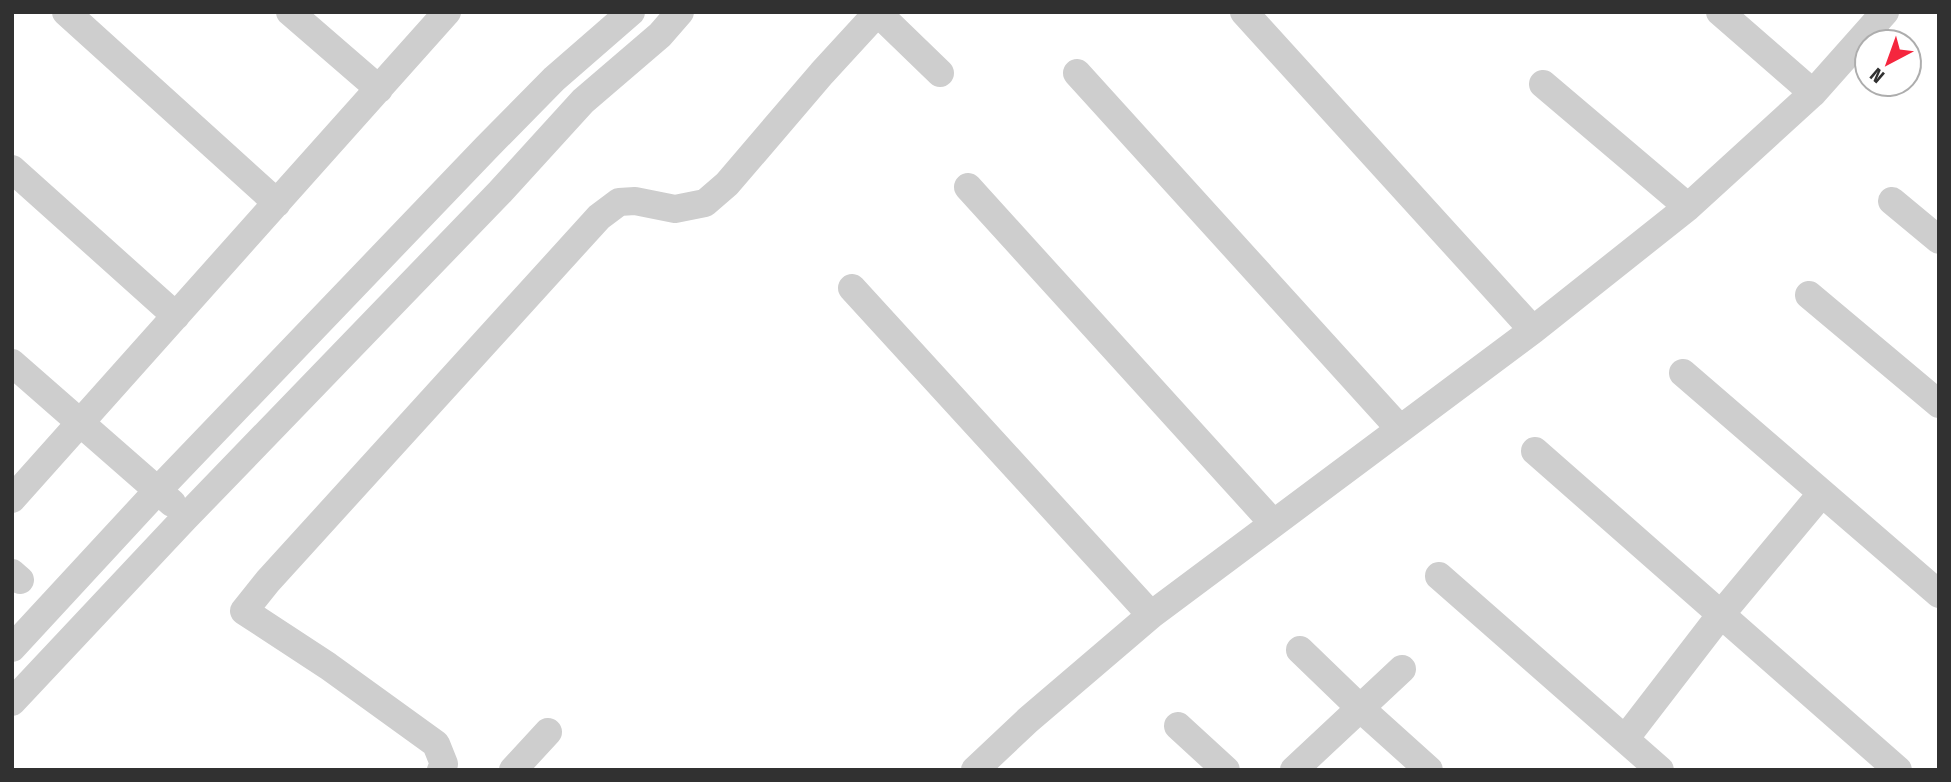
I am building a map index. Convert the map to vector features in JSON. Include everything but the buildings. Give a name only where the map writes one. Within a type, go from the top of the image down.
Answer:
[{"type":"street","points":[[66,12],[277,203]]},
{"type":"street","points":[[290,12],[379,89]]},
{"type":"street","points":[[12,499],[447,12]]},
{"type":"street","points":[[12,648],[487,147],[554,79],[631,12]]},
{"type":"street","points":[[12,702],[583,102],[660,35],[680,12]]},
{"type":"street","points":[[441,770],[444,764],[436,744],[328,666],[244,611],[268,581],[599,217],[619,202],[635,201],[675,209],[705,203],[727,184],[878,12],[940,73]]},
{"type":"street","points":[[1244,12],[1533,330]]},
{"type":"street","points":[[1720,12],[1813,93]]},
{"type":"street","points":[[975,770],[1028,720],[1151,615],[1533,330],[1688,206],[1813,93],[1885,12]]},
{"type":"street","points":[[1077,74],[1400,429]]},
{"type":"street","points":[[1543,84],[1688,206]]},
{"type":"street","points":[[487,147],[516,175]]},
{"type":"street","points":[[12,169],[176,316]]},
{"type":"street","points":[[968,187],[1273,523]]},
{"type":"street","points":[[438,198],[468,225]]},
{"type":"street","points":[[1892,201],[1939,240]]},
{"type":"street","points":[[852,289],[1151,615]]},
{"type":"street","points":[[1809,295],[1939,404]]},
{"type":"street","points":[[12,363],[187,517]]},
{"type":"street","points":[[1683,373],[1939,594]]},
{"type":"street","points":[[1535,451],[1898,770]]},
{"type":"street","points":[[1625,739],[1722,613],[1822,493]]},
{"type":"street","points":[[1439,576],[1660,770]]},
{"type":"street","points":[[1300,650],[1429,770]]},
{"type":"street","points":[[1294,770],[1402,669]]},
{"type":"street","points":[[1178,726],[1226,770]]},
{"type":"street","points":[[513,770],[548,732]]}]
